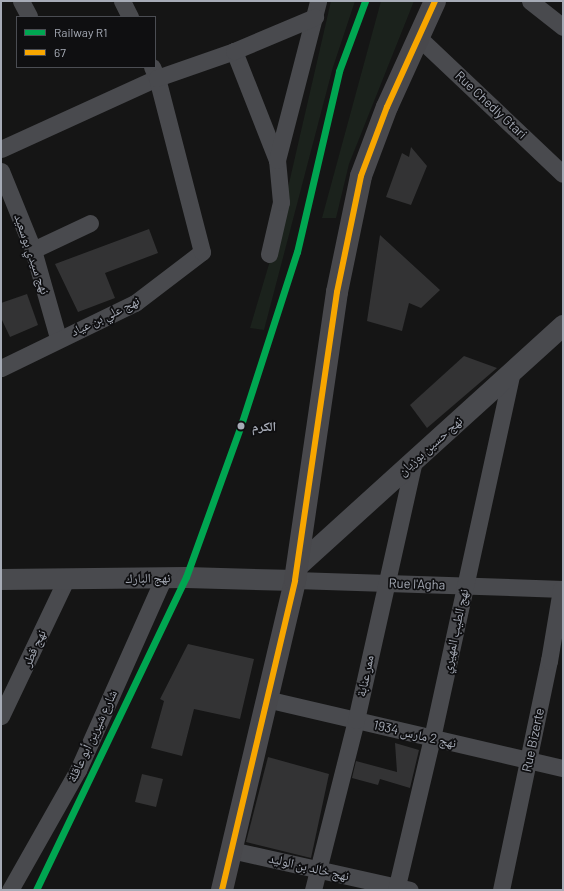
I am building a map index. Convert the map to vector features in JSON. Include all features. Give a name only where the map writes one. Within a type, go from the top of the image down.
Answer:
[{"type":"main road","points":[[222,890],[296,573],[337,292],[361,176],[387,108],[435,1]]},
{"type":"street","points":[[21,1],[29,16]]},
{"type":"street","points":[[122,1],[130,16]]},
{"type":"street","points":[[530,1],[563,27]]},
{"type":"street","points":[[1,149],[155,73],[234,51],[316,9]]},
{"type":"street","points":[[277,160],[316,9]]},
{"type":"street","name":"Rue Chedly Gtari","points":[[418,37],[563,174]]},
{"type":"street","points":[[234,51],[277,160],[281,202],[268,254]]},
{"type":"street","name":"نهج علي بن عياد","points":[[1,368],[58,338],[135,303],[202,252],[155,73]]},
{"type":"street","name":"نهج سيدي بوسعيد","points":[[1,171],[33,250],[58,338]]},
{"type":"street","points":[[33,250],[90,223]]},
{"type":"street","name":"نهج حسين بوزيان","points":[[296,573],[414,460],[563,326]]},
{"type":"street","name":"نهج الطيب المهيري","points":[[401,889],[432,738],[512,371]]},
{"type":"street","name":"ممر عنابة","points":[[313,890],[356,720],[385,583],[414,460]]},
{"type":"street","name":"نهج البارك","points":[[1,579],[66,580],[296,573]]},
{"type":"street","name":"Rue l'Agha","points":[[296,573],[385,583],[562,588]]},
{"type":"street","name":"شارع شيرين أبو عاقلة","points":[[10,890],[78,770],[164,577]]},
{"type":"street","name":"نهج قطر","points":[[1,716],[66,580]]},
{"type":"street","name":"Rue Bizerte","points":[[501,890],[529,759],[556,662],[562,588]]},
{"type":"street","points":[[1,682],[18,682]]},
{"type":"street","name":"نهج 2 مارس 1934","points":[[266,699],[563,768]]},
{"type":"street","name":"نهج خالد بن الوليد","points":[[231,850],[401,889]]},
{"type":"shaded area","points":[[331,1],[355,1],[333,67],[264,330],[250,328],[275,244]]},
{"type":"shaded area","points":[[381,1],[414,1],[349,164],[336,218],[322,218]]},
{"type":"building","points":[[411,147],[427,166],[411,205],[386,197],[402,153],[409,157]]},
{"type":"building","points":[[149,229],[158,253],[105,273],[115,298],[78,312],[55,264]]},
{"type":"building","points":[[380,235],[440,290],[421,308],[409,303],[402,331],[367,321]]},
{"type":"building","points":[[27,294],[38,325],[10,337],[1,318],[1,303]]},
{"type":"building","points":[[464,356],[497,368],[427,428],[410,405]]},
{"type":"building","points":[[188,644],[254,659],[240,719],[194,709],[182,756],[151,748],[164,701],[160,699]]},
{"type":"building","points":[[395,743],[419,750],[410,788],[380,779],[378,785],[352,778],[356,761],[397,772]]},
{"type":"building","points":[[268,757],[329,774],[311,858],[246,842]]},
{"type":"building","points":[[142,774],[163,779],[156,807],[135,802]]},
{"type":"rail line","name":"R1","points":[[36,890],[186,577],[241,425],[297,252],[339,71],[365,1]]},
{"type":"transit line","name":"67","points":[[222,890],[295,580],[337,292],[361,176],[387,107],[435,1]]},
{"type":"place","name":"الكرم","points":[[241,426]]}]
